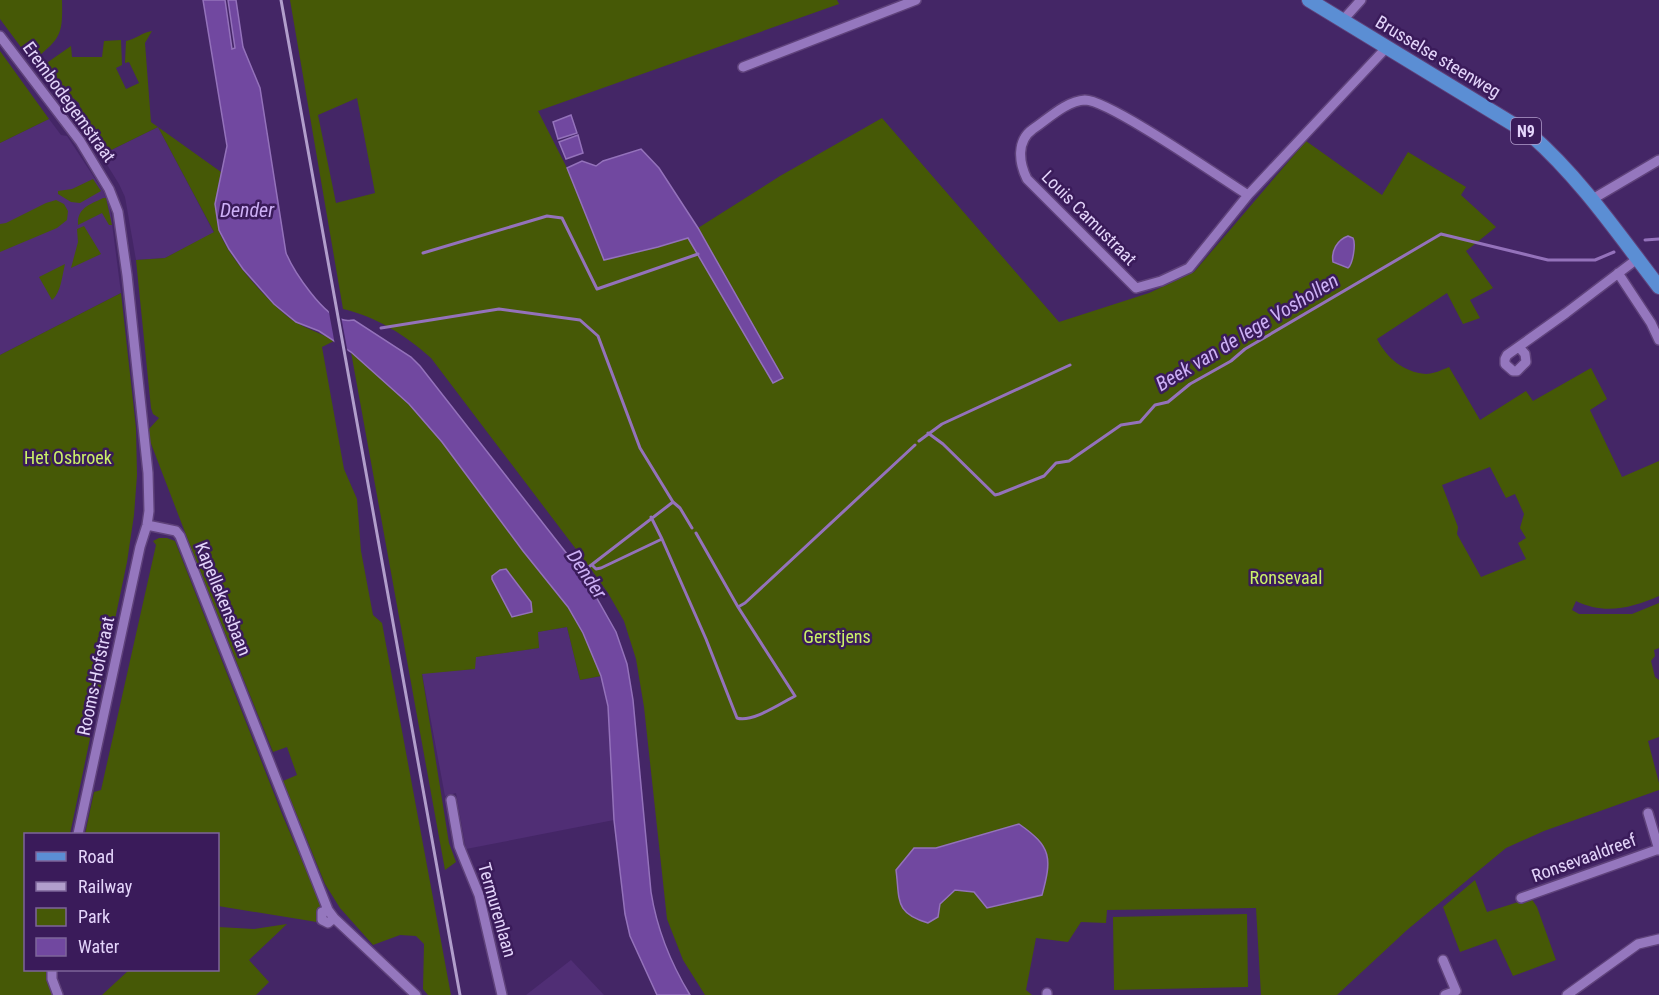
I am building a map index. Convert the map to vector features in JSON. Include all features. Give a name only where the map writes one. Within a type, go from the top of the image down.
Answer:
[{"type":"main road","name":"Brusselse steenweg","points":[[1310,0],[1531,135],[1548,150],[1591,200],[1659,287]]},
{"type":"street","points":[[743,67],[916,0]]},
{"type":"street","points":[[1343,20],[1361,0]]},
{"type":"street","name":"Erembodegemstraat","points":[[0,36],[80,141],[109,189],[118,212],[148,473],[147,525]]},
{"type":"street","name":"Louis Camustraat","points":[[1248,195],[1127,118],[1086,100],[1071,103],[1028,132],[1019,156],[1021,168],[1027,179],[1136,288],[1161,281],[1189,268],[1248,195],[1387,47]]},
{"type":"street","points":[[1591,200],[1659,160]]},
{"type":"street","points":[[1519,347],[1636,259]]},
{"type":"street","points":[[1618,273],[1651,323],[1659,340]]},
{"type":"street","name":"Rooms-Hofstraat","points":[[78,833],[140,547],[147,525]]},
{"type":"street","name":"Kapellekensbaan","points":[[147,525],[176,531],[180,536],[331,914],[416,995]]},
{"type":"street","name":"Termurenlaan","points":[[451,800],[459,846],[481,901],[502,995]]},
{"type":"street","name":"Ronsevaaldreef","points":[[1521,898],[1659,849],[1648,813]]},
{"type":"street","points":[[1567,995],[1638,944],[1659,939]]},
{"type":"street","points":[[1443,960],[1456,991],[1445,995]]},
{"type":"street","points":[[52,971],[52,979],[58,995]]},
{"type":"shaded area","points":[[49,119],[61,135],[67,136],[103,191],[110,208],[121,293],[0,355],[0,143]]},
{"type":"shaded area","points":[[158,127],[214,233],[165,258],[136,260],[125,197],[101,155]]},
{"type":"shaded area","points":[[567,627],[580,680],[601,676],[608,706],[614,820],[466,849],[456,793],[445,796],[422,673],[475,669],[475,657],[539,648],[537,632]]},
{"type":"shaded area","points":[[571,960],[604,995],[526,995]]},
{"type":"green space","points":[[0,0],[62,0],[62,22],[58,36],[32,62],[0,19]]},
{"type":"green space","points":[[290,0],[837,0],[839,4],[538,111],[567,168],[604,260],[688,237],[783,377],[698,228],[780,176],[882,118],[1059,322],[1149,293],[1194,272],[1306,141],[1382,195],[1408,152],[1466,187],[1461,195],[1496,227],[1466,251],[1493,288],[1470,300],[1480,318],[1463,324],[1447,293],[1377,339],[1386,352],[1403,367],[1418,373],[1432,373],[1449,367],[1480,420],[1526,391],[1533,401],[1591,368],[1607,399],[1590,410],[1622,477],[1659,461],[1659,596],[1628,607],[1607,609],[1576,601],[1572,610],[1579,614],[1632,614],[1659,603],[1659,648],[1654,650],[1655,656],[1651,661],[1655,677],[1659,680],[1659,737],[1648,741],[1659,790],[1544,831],[1506,848],[1407,930],[1337,995],[1261,995],[1256,908],[1107,910],[1106,923],[1081,922],[1068,942],[1036,938],[1026,990],[1032,995],[705,995],[683,960],[667,919],[644,707],[636,659],[624,621],[588,565],[431,358],[390,328],[343,309]],"holes":[[[357,98],[375,193],[336,203],[318,115]],[[1490,467],[1506,498],[1515,494],[1524,514],[1520,528],[1526,538],[1518,543],[1526,559],[1481,577],[1457,534],[1458,527],[1442,485]],[[936,848],[1042,895],[955,890],[940,904],[914,849]]]},
{"type":"green space","points":[[152,31],[145,43],[151,122],[158,127],[101,155],[88,136],[79,103],[49,85],[38,69],[71,46],[72,57],[102,57],[104,41],[121,40],[122,65],[116,68],[126,89],[139,83],[129,62],[125,63],[126,41]]},
{"type":"green space","points":[[0,51],[49,119],[0,143]]},
{"type":"green space","points":[[158,127],[221,172],[216,200],[218,227],[230,252],[251,280],[287,316],[334,341],[322,347],[344,469],[357,499],[361,551],[373,615],[382,623],[451,995],[428,995],[423,989],[424,944],[416,936],[400,935],[373,945],[340,908],[325,884],[283,781],[297,775],[287,747],[273,752],[201,574],[150,441],[149,429],[159,418],[153,414],[151,408],[136,260],[165,258],[214,232]]},
{"type":"green space","points":[[93,179],[101,191],[80,203],[71,202],[58,194],[58,191],[72,189]]},
{"type":"green space","points":[[106,198],[112,225],[109,225],[102,213],[78,225],[82,211]]},
{"type":"green space","points":[[56,200],[64,204],[68,211],[67,220],[57,228],[0,252],[0,224]]},
{"type":"green space","points":[[84,226],[101,254],[71,268],[78,242],[77,229]]},
{"type":"green space","points":[[65,264],[59,289],[52,300],[39,277]]},
{"type":"green space","name":"Het Osbroek","points":[[121,293],[136,428],[137,475],[127,562],[70,833],[24,833],[24,971],[46,971],[47,982],[53,995],[0,995],[0,355]]},
{"type":"green space","points":[[351,352],[398,394],[460,465],[572,614],[601,676],[580,680],[567,627],[538,632],[539,648],[476,657],[475,669],[422,674],[449,843],[456,862],[445,870]]},
{"type":"green space","points":[[167,538],[175,541],[282,814],[329,924],[219,906],[219,833],[85,833],[94,792],[101,790],[156,545],[153,541]]},
{"type":"green space","points":[[1475,880],[1487,912],[1531,898],[1537,907],[1556,960],[1513,976],[1496,939],[1460,952],[1443,907]]},
{"type":"green space","points":[[1247,914],[1248,987],[1114,990],[1113,917]]},
{"type":"green space","points":[[287,924],[249,960],[269,982],[256,995],[102,995],[128,971],[219,971],[219,927],[254,929]]},
{"type":"water","name":"Dender","points":[[203,0],[225,0],[232,49],[235,48],[228,0],[236,0],[243,47],[260,88],[286,253],[303,282],[319,302],[336,317],[354,320],[411,357],[420,366],[578,568],[616,632],[627,664],[633,700],[651,892],[665,945],[690,995],[657,995],[630,936],[625,914],[614,820],[608,706],[601,676],[583,633],[568,607],[442,442],[409,404],[351,352],[319,331],[296,322],[274,304],[243,269],[219,230],[215,204],[227,146]]},
{"type":"water","points":[[571,115],[577,133],[558,139],[553,122]]},
{"type":"water","points":[[578,135],[583,153],[566,159],[559,142]]},
{"type":"water","points":[[641,149],[659,168],[698,228],[783,378],[773,383],[688,238],[604,260],[567,168],[582,161],[596,166],[603,161]]},
{"type":"water","points":[[1348,236],[1353,238],[1354,245],[1353,258],[1348,268],[1333,262],[1333,258],[1338,243]]},
{"type":"water","points":[[506,569],[531,602],[532,612],[512,617],[492,579],[492,576],[500,570]]},
{"type":"water","points":[[1019,824],[1038,840],[1047,854],[1047,872],[1042,895],[987,908],[974,892],[955,890],[940,904],[938,917],[928,923],[909,915],[904,910],[899,897],[896,870],[914,848],[936,848]]},
{"type":"pier","points":[[328,307],[341,316],[348,354],[335,345]]},
{"type":"waterway","points":[[423,253],[547,216],[562,218],[597,289],[698,254]]},
{"type":"waterway","name":"Beek van de lege Voshollen","points":[[928,433],[943,444],[995,495],[999,494],[1044,476],[1056,463],[1069,461],[1121,425],[1140,422],[1155,405],[1168,402],[1190,384],[1231,361],[1245,349],[1441,234],[1548,260],[1595,260],[1614,252]]},
{"type":"waterway","name":"Beek van de lege Voshollen","points":[[1645,240],[1659,239]]},
{"type":"waterway","points":[[381,328],[499,309],[580,320],[598,336],[640,448],[673,502]]},
{"type":"waterway","name":"Beek van de lege Voshollen","points":[[919,441],[942,424],[1070,365]]},
{"type":"waterway","name":"Beek van de lege Voshollen","points":[[696,533],[738,607],[915,445]]},
{"type":"waterway","name":"Beek van de lege Voshollen","points":[[590,566],[673,502],[680,508],[692,528]]},
{"type":"waterway","name":"Dender","points":[[592,565],[596,569],[601,568],[662,539],[651,517]]},
{"type":"waterway","points":[[662,539],[706,639],[737,718],[743,719],[758,715],[795,696],[738,607]]},
{"type":"railway","points":[[281,0],[460,995]]},
{"type":"park label","name":"Ronsevaal","points":[[1286,578]]},
{"type":"park label","name":"Gerstjens","points":[[837,637]]}]
